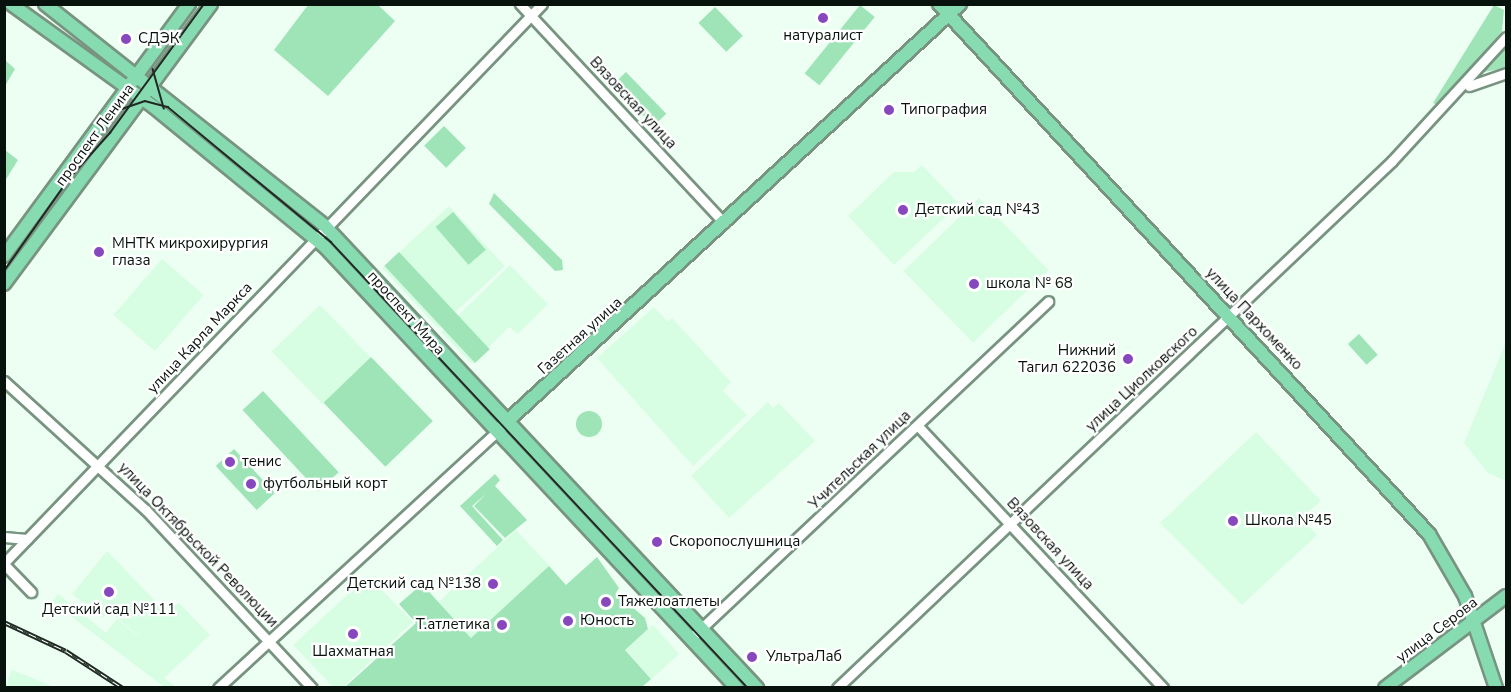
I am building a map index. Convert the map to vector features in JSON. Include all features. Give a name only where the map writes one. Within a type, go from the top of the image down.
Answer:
[{"type":"main road","name":"проспект Мира","points":[[11,4],[141,98],[315,238],[737,687]]},
{"type":"main road","name":"проспект Мира","points":[[45,4],[151,84],[325,226],[756,687]]},
{"type":"main road","name":"проспект Ленина","points":[[4,256],[136,73],[189,4]]},
{"type":"main road","name":"проспект Ленина","points":[[4,284],[211,4]]},
{"type":"main road","name":"улица Пархоменко","points":[[939,4],[1231,317],[1429,534],[1475,620],[1496,687]]},
{"type":"main road","name":"Газетная улица","points":[[496,432],[960,4]]},
{"type":"main road","name":"улица Серова","points":[[1385,687],[1506,596]]},
{"type":"street","name":"Вязовская улица","points":[[520,4],[724,223]]},
{"type":"street","name":"улица Карла Маркса","points":[[4,563],[325,226],[542,4]]},
{"type":"street","name":"улица Циолковского","points":[[838,686],[1231,317],[1465,88],[1506,37]]},
{"type":"street","name":"улица Циолковского","points":[[1465,88],[1506,73]]},
{"type":"street","name":"Учительская улица","points":[[691,638],[1048,302]]},
{"type":"street","name":"улица Октябрьской Революции","points":[[4,381],[97,465],[270,640],[312,687]]},
{"type":"street","name":"Вязовская улица","points":[[918,426],[1162,686]]},
{"type":"street","name":"Газетная улица","points":[[218,687],[496,432]]},
{"type":"street","points":[[4,537],[27,539]]},
{"type":"street","points":[[4,563],[31,592]]},
{"type":"shaded area","name":"Детский сад №43","points":[[922,165],[959,204],[894,265],[848,216],[894,172],[914,172]]},
{"type":"shaded area","name":"школа № 68","points":[[979,198],[1048,270],[973,343],[903,271]]},
{"type":"shaded area","points":[[449,206],[505,266],[438,328],[382,268]]},
{"type":"shaded area","points":[[162,259],[204,295],[155,351],[113,315]]},
{"type":"shaded area","points":[[510,265],[548,304],[518,334],[509,327],[472,364],[441,332]]},
{"type":"shaded area","points":[[320,305],[371,358],[323,404],[272,352]]},
{"type":"shaded area","points":[[654,307],[668,322],[672,318],[731,382],[723,391],[747,415],[693,466],[597,358]]},
{"type":"shaded area","points":[[1506,342],[1506,481],[1488,473],[1464,443]]},
{"type":"shaded area","points":[[768,402],[773,408],[779,403],[815,441],[729,518],[691,476]]},
{"type":"shaded area","name":"Школа №45","points":[[1256,432],[1321,501],[1301,518],[1317,535],[1242,605],[1160,523]]},
{"type":"shaded area","name":"Детский сад №138","points":[[516,530],[549,566],[472,638],[438,602]]},
{"type":"shaded area","points":[[107,551],[166,612],[177,601],[210,635],[164,678],[176,687],[164,687],[52,602],[58,594],[106,633],[117,619],[136,635],[147,626],[136,634],[109,611],[102,618],[72,594]]},
{"type":"shaded area","name":"Шахматная","points":[[368,576],[413,622],[343,687],[333,687],[293,645]]},
{"type":"shaded area","points":[[653,625],[679,654],[652,679],[626,650]]},
{"type":"shaded area","points":[[12,670],[45,683],[53,687],[5,687]]},
{"type":"green space","points":[[308,5],[378,5],[395,21],[328,96],[274,50]]},
{"type":"green space","points":[[860,5],[875,17],[819,85],[805,73]]},
{"type":"green space","points":[[1494,5],[1504,10],[1502,31],[1458,86],[1438,105],[1433,103]]},
{"type":"green space","points":[[715,7],[743,36],[726,52],[698,23]]},
{"type":"green space","points":[[1506,46],[1506,68],[1484,72]]},
{"type":"green space","points":[[5,60],[15,69],[5,86]]},
{"type":"green space","points":[[626,72],[666,114],[653,126],[613,85]]},
{"type":"green space","points":[[444,126],[466,148],[446,168],[424,146]]},
{"type":"green space","points":[[5,150],[18,160],[5,181]]},
{"type":"green space","points":[[494,193],[562,260],[563,270],[555,271],[489,204]]},
{"type":"green space","points":[[453,212],[486,250],[468,265],[436,227]]},
{"type":"green space","points":[[399,252],[490,349],[475,363],[384,266]]},
{"type":"green space","points":[[1359,334],[1378,355],[1367,365],[1348,344]]},
{"type":"green space","points":[[371,357],[433,421],[385,467],[324,403]]},
{"type":"green space","points":[[263,391],[339,472],[318,491],[243,410]]},
{"type":"green space","points":[[589,411],[598,415],[602,424],[598,433],[589,437],[580,433],[576,424],[580,415]]},
{"type":"green space","name":"футбольный корт","points":[[234,449],[275,493],[257,510],[216,466]]},
{"type":"green space","points":[[495,474],[500,480],[495,486],[527,520],[505,538],[474,506],[486,494],[472,506],[503,540],[497,546],[460,506]]},
{"type":"green space","name":"Юность","points":[[597,557],[619,588],[616,593],[645,618],[648,629],[625,650],[651,679],[642,687],[345,687],[416,623],[399,604],[422,584],[471,638],[549,566],[566,585]]},
{"type":"tram line","points":[[4,271],[69,179],[110,133],[204,4]]},
{"type":"tram line","points":[[153,69],[164,108]]},
{"type":"tram line","points":[[122,109],[145,101],[168,107],[331,242],[748,688]]},
{"type":"railway","points":[[4,622],[66,651],[123,688]]},
{"type":"place","name":"натуралист","points":[[823,18]]},
{"type":"place","name":"СДЭК","points":[[126,39]]},
{"type":"place","name":"Типография","points":[[889,110]]},
{"type":"place","name":"Детский сад №43","points":[[903,210]]},
{"type":"place","name":"МНТК микрохирургия глаза","points":[[99,252]]},
{"type":"place","name":"школа № 68","points":[[974,284]]},
{"type":"place","name":"Нижний Тагил 622036","points":[[1128,359]]},
{"type":"place","name":"тенис","points":[[230,462]]},
{"type":"place","name":"футбольный корт","points":[[251,484]]},
{"type":"place","name":"Школа №45","points":[[1233,521]]},
{"type":"place","name":"Скоропослушница","points":[[657,542]]},
{"type":"place","name":"Детский сад №138","points":[[493,584]]},
{"type":"place","name":"Детский сад №111","points":[[109,592]]},
{"type":"place","name":"Тяжелоатлеты","points":[[606,602]]},
{"type":"place","name":"Юность","points":[[568,621]]},
{"type":"place","name":"Т.атлетика","points":[[502,625]]},
{"type":"place","name":"Шахматная","points":[[353,634]]},
{"type":"place","name":"УльтраЛаб","points":[[752,657]]}]
